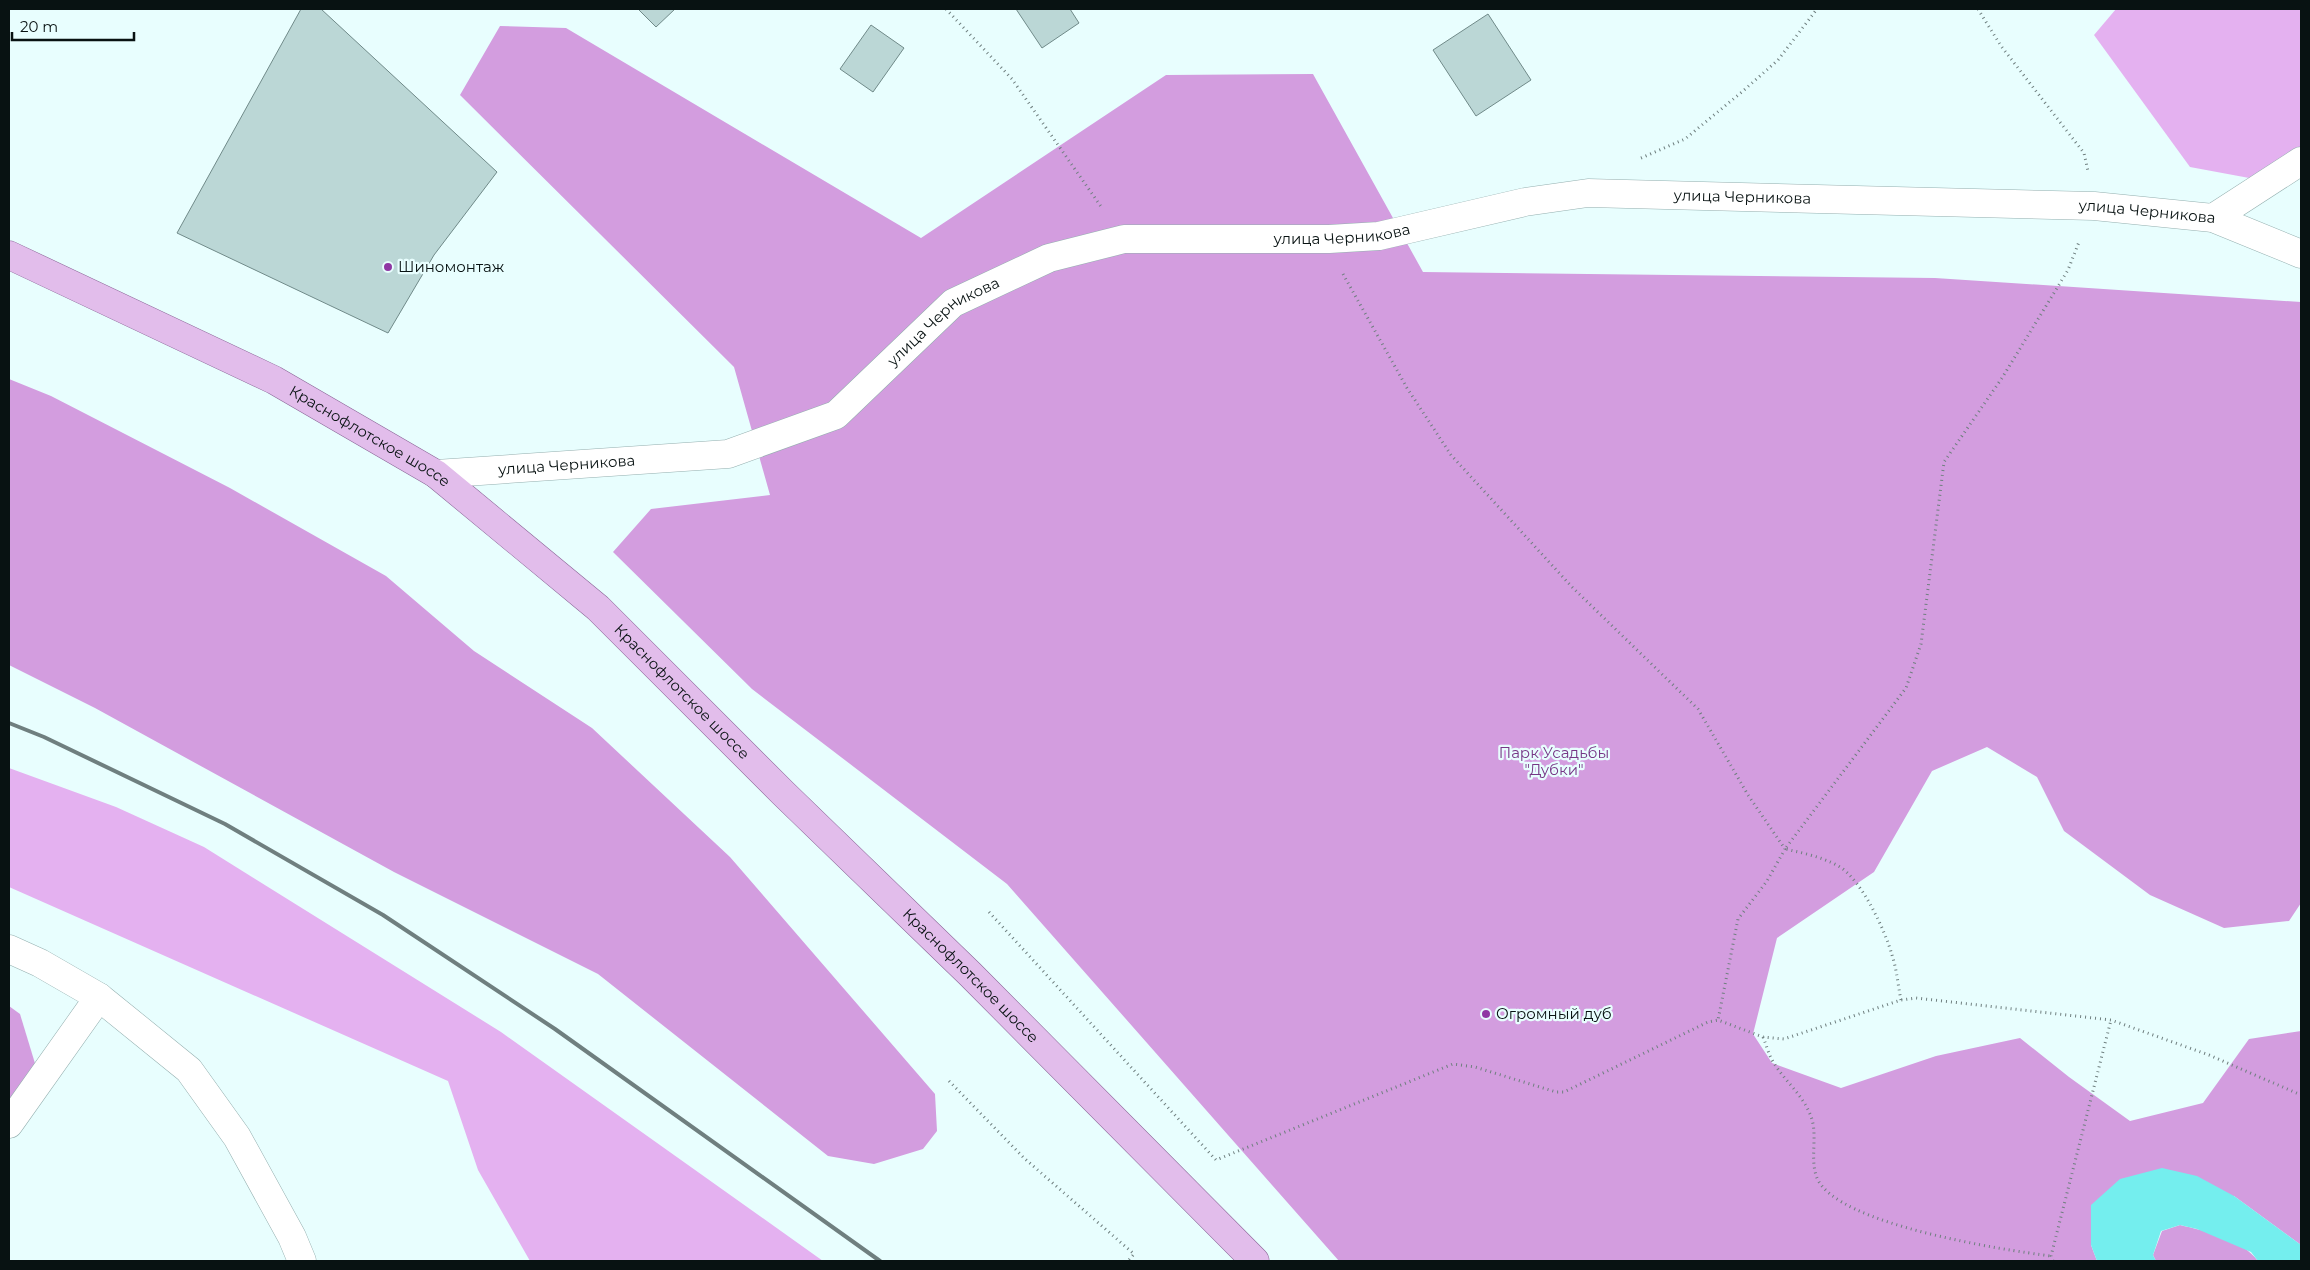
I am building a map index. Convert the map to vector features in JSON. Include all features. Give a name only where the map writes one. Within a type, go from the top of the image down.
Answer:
[{"type":"main road","name":"Краснофлотское шоссе","points":[[9,255],[274,380],[436,474],[598,608],[783,793],[970,974],[1255,1261]]},
{"type":"street","points":[[2214,218],[2301,161]]},
{"type":"street","name":"улица Черникова","points":[[436,474],[728,454],[836,415],[953,303],[1049,258],[1124,239],[1329,239],[1379,236],[1525,202],[1588,192],[2094,206],[2214,218],[2301,254]]},
{"type":"street","points":[[9,949],[40,963],[99,997],[189,1070],[237,1137],[292,1237],[302,1261]]},
{"type":"street","points":[[9,1124],[99,997]]},
{"type":"path","points":[[946,9],[1012,79],[1124,239]]},
{"type":"path","points":[[1637,159],[1685,138],[1743,91],[1778,60],[1817,9]]},
{"type":"path","points":[[1718,1020],[1738,919],[1767,881],[1785,849],[1906,688],[1921,644],[1936,510],[1944,462],[2002,378],[2068,270],[2094,206],[2084,153],[2001,46],[1978,9]]},
{"type":"path","points":[[1329,239],[1340,269],[1407,388],[1451,455],[1572,587],[1698,709],[1748,795],[1785,849],[1815,856],[1840,867],[1858,883],[1875,915],[1892,954],[1901,1000]]},
{"type":"path","points":[[989,912],[1216,1160],[1453,1064],[1475,1067],[1556,1092],[1564,1092],[1718,1020],[1763,1037],[1784,1038],[1901,1000],[1916,998],[2111,1020],[2209,1055],[2301,1095]]},
{"type":"path","points":[[2053,1261],[2051,1256],[2111,1020]]},
{"type":"path","points":[[1763,1037],[1772,1059],[1801,1096],[1812,1116],[1814,1162],[1818,1179],[1828,1192],[1846,1204],[1874,1217],[1916,1230],[2006,1251],[2051,1256]]},
{"type":"path","points":[[949,1081],[1024,1158],[1134,1254],[1128,1261]]},
{"type":"shaded area","points":[[2116,9],[2301,9],[2301,155],[2260,180],[2190,167],[2094,35]]},
{"type":"shaded area","points":[[9,768],[116,807],[204,847],[501,1032],[823,1261],[530,1261],[478,1170],[448,1081],[9,887]]},
{"type":"green space","name":"Парк Усадьбы \"Дубки\"","points":[[500,26],[566,28],[921,238],[1166,75],[1313,74],[1423,272],[1935,278],[2301,302],[2301,903],[2289,921],[2224,928],[2150,895],[2064,831],[2037,777],[1987,747],[1932,771],[1874,872],[1777,938],[1753,1034],[1772,1063],[1841,1088],[1936,1056],[2020,1038],[2069,1077],[2130,1121],[2203,1103],[2249,1039],[2301,1031],[2301,1245],[2234,1196],[2091,1245],[2097,1261],[1339,1261],[1007,884],[752,689],[613,552],[651,509],[770,495],[734,367],[460,95]]},
{"type":"green space","points":[[9,379],[51,396],[230,488],[386,576],[474,651],[592,728],[730,857],[935,1094],[937,1131],[923,1149],[874,1164],[828,1156],[598,974],[394,872],[95,708],[9,665]]},
{"type":"green space","points":[[9,1006],[20,1014],[37,1070],[9,1134]]},
{"type":"green space","points":[[2180,1225],[2211,1233],[2233,1242],[2251,1253],[2258,1261],[2156,1261],[2153,1255],[2162,1231]]},
{"type":"water","points":[[2162,1168],[2197,1176],[2234,1196],[2301,1245],[2301,1261],[2258,1261],[2251,1252],[2197,1229],[2180,1225],[2161,1231],[2153,1255],[2156,1261],[2097,1261],[2091,1245],[2091,1205],[2120,1179]]},
{"type":"building","points":[[301,9],[321,9],[497,172],[434,255],[388,333],[177,233]]},
{"type":"building","points":[[638,9],[675,9],[656,27]]},
{"type":"building","points":[[1016,9],[1070,9],[1079,23],[1042,48]]},
{"type":"building","points":[[1488,14],[1531,80],[1476,116],[1433,50]]},
{"type":"building","points":[[871,25],[904,48],[873,92],[840,69]]},
{"type":"railway","points":[[9,723],[44,737],[225,824],[383,915],[555,1029],[880,1261]]},
{"type":"place","name":"Шиномонтаж","points":[[388,267]]},
{"type":"place","name":"Огромный дуб","points":[[1486,1014]]}]
